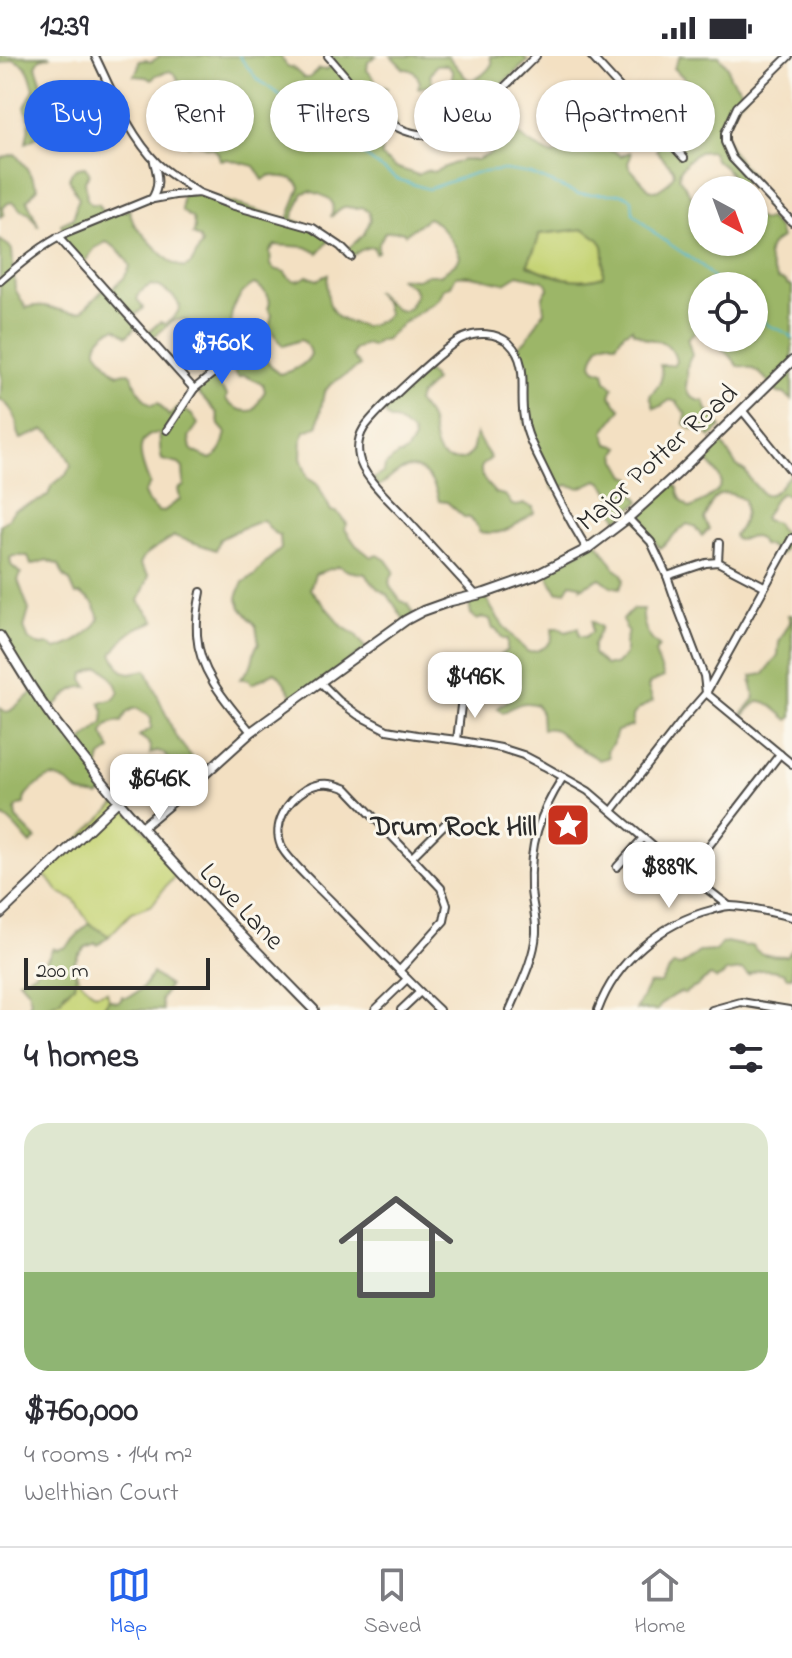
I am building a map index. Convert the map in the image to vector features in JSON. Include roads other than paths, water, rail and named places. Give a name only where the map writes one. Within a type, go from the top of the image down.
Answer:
[{"type":"street","points":[[95,56],[128,121],[147,152],[162,167],[199,193],[313,228],[351,257]]},
{"type":"street","points":[[328,56],[384,117],[410,132],[428,135],[446,132],[462,123],[536,56]]},
{"type":"street","points":[[591,56],[684,158]]},
{"type":"street","points":[[789,56],[737,107],[725,133],[725,142],[732,158],[792,222]]},
{"type":"street","points":[[151,200],[156,192],[158,176],[153,158]]},
{"type":"street","points":[[0,281],[58,237],[151,200],[199,193]]},
{"type":"street","points":[[58,237],[194,389]]},
{"type":"street","points":[[167,430],[194,389],[265,331]]},
{"type":"street","points":[[477,595],[377,486],[361,465],[358,453],[358,443],[365,426],[459,339],[474,334],[490,334],[503,338],[518,355],[523,373],[523,417],[532,444],[565,514],[587,549]]},
{"type":"street","name":"Major Potter Road","points":[[142,827],[251,732],[423,611],[536,575],[587,549],[628,518],[792,361]]},
{"type":"street","points":[[742,410],[792,472]]},
{"type":"street","points":[[628,518],[651,542],[667,576],[704,676],[706,693],[792,764]]},
{"type":"street","points":[[612,811],[706,693],[792,538]]},
{"type":"street","points":[[718,562],[719,543]]},
{"type":"street","points":[[667,576],[718,562],[764,586]]},
{"type":"street","points":[[201,592],[197,638],[201,657],[214,685],[251,732]]},
{"type":"street","name":"Love Lane","points":[[0,636],[62,731],[119,800],[177,867],[314,1010]]},
{"type":"street","points":[[0,657],[8,649]]},
{"type":"street","points":[[320,682],[358,715],[387,730],[501,748],[523,755],[588,791],[729,906]]},
{"type":"street","points":[[457,740],[462,697]]},
{"type":"street","points":[[687,874],[780,754]]},
{"type":"street","points":[[510,1010],[534,951],[537,930],[530,866],[535,836],[547,804],[563,777]]},
{"type":"street","points":[[399,971],[444,921],[447,905],[441,888],[347,789],[324,783],[307,789],[289,804],[278,824],[282,848],[399,971],[439,1010]]},
{"type":"street","points":[[0,914],[119,800]]},
{"type":"street","points":[[412,857],[445,824]]},
{"type":"street","points":[[617,867],[643,838]]},
{"type":"street","points":[[598,1010],[626,963],[656,934],[693,915],[729,906],[792,917]]},
{"type":"street","points":[[375,1010],[407,979]]},
{"type":"street","points":[[401,1010],[420,992]]},
{"type":"street","points":[[712,1010],[741,1002],[789,1010]]},
{"type":"waterway","points":[[239,56],[257,79],[397,179],[428,189],[475,173],[505,170],[531,174],[578,194],[622,194],[632,199],[633,213],[655,234],[707,272]]},
{"type":"waterway","points":[[768,325],[792,338]]},
{"type":"place","name":"Drum Rock Hill","points":[[568,825]]}]
